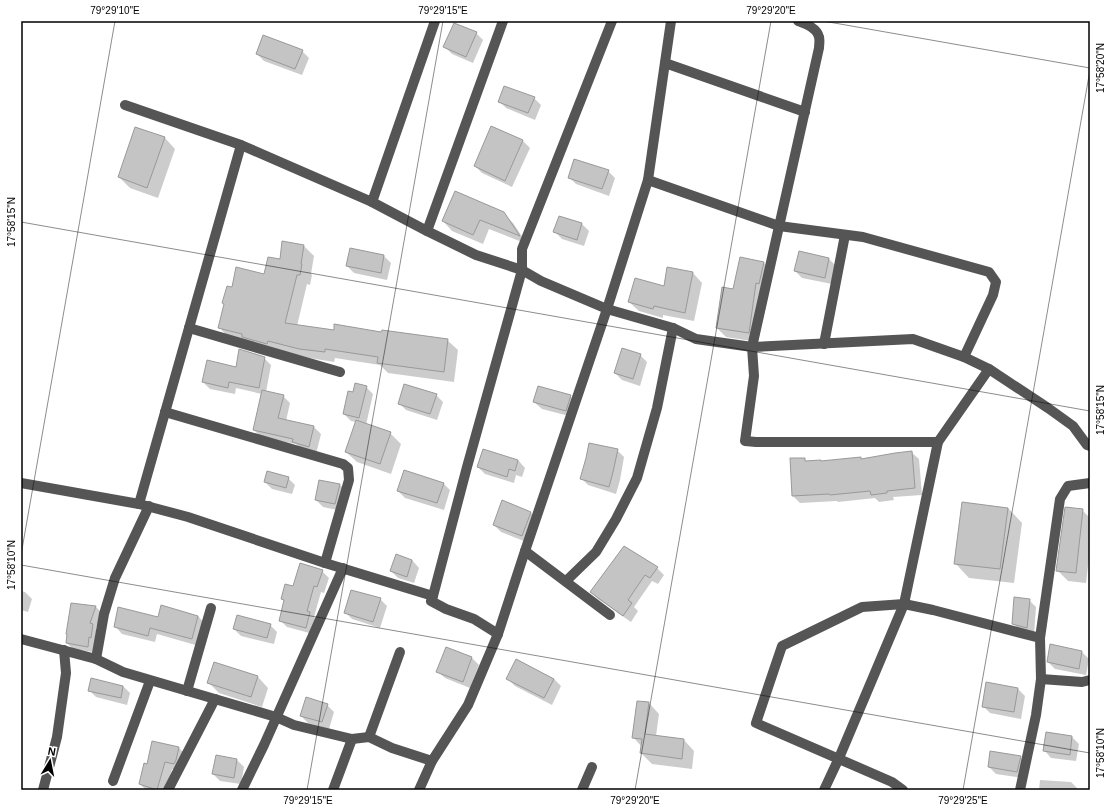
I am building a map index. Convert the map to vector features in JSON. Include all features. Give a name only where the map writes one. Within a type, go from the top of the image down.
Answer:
[{"type":"street","points":[[372,202],[435,21]]},
{"type":"street","points":[[427,232],[503,21]]},
{"type":"street","points":[[498,634],[474,619],[446,609],[431,601],[522,270],[522,249],[612,21]]},
{"type":"street","points":[[419,790],[432,761],[468,705],[498,634],[607,309],[648,180],[671,21]]},
{"type":"street","points":[[798,21],[807,24],[817,31],[819,37],[819,48],[752,347],[754,376],[745,441],[938,442]]},
{"type":"street","points":[[665,62],[804,112]]},
{"type":"street","points":[[125,105],[241,145],[372,202],[427,232],[476,255],[522,270],[541,281],[607,309],[673,328],[696,339],[752,347],[913,339],[964,357],[989,369],[1048,408],[1073,426],[1087,445],[1090,446]]},
{"type":"street","points":[[96,659],[104,614],[115,578],[144,505],[165,412],[241,145]]},
{"type":"street","points":[[648,180],[779,226],[863,237],[989,272],[996,282],[993,296],[964,357]]},
{"type":"street","points":[[824,344],[845,235]]},
{"type":"street","points":[[189,328],[340,372]]},
{"type":"street","points":[[566,581],[596,552],[616,519],[637,478],[657,408],[673,328]]},
{"type":"street","points":[[824,790],[904,604],[938,442],[989,369]]},
{"type":"street","points":[[165,412],[343,464],[348,468],[349,480],[325,563]]},
{"type":"street","points":[[21,482],[144,505],[196,519],[325,563],[433,596]]},
{"type":"street","points":[[1020,790],[1036,715],[1041,679],[1040,638],[1060,499],[1068,486],[1090,482]]},
{"type":"street","points":[[525,551],[610,615]]},
{"type":"street","points":[[242,790],[264,745],[343,568]]},
{"type":"street","points":[[903,790],[892,782],[756,723],[782,646],[862,607],[904,604],[933,610],[1040,638]]},
{"type":"street","points":[[187,691],[211,608]]},
{"type":"street","points":[[21,639],[96,659],[122,672],[276,717],[294,725],[352,739],[369,737],[392,748],[432,761]]},
{"type":"street","points":[[43,790],[56,737],[66,673],[64,650]]},
{"type":"street","points":[[369,737],[400,652]]},
{"type":"street","points":[[1041,679],[1082,682],[1090,680]]},
{"type":"street","points":[[113,781],[150,681]]},
{"type":"street","points":[[168,790],[215,699]]},
{"type":"street","points":[[333,790],[352,739]]},
{"type":"street","points":[[582,790],[592,767]]},
{"type":"building","points":[[454,23],[477,32],[466,57],[443,47]]},
{"type":"building","points":[[263,35],[303,50],[295,69],[256,54]]},
{"type":"building","points":[[504,86],[535,97],[528,113],[498,102]]},
{"type":"building","points":[[491,126],[523,140],[505,181],[474,166]]},
{"type":"building","points":[[135,127],[165,137],[147,188],[118,177]]},
{"type":"building","points":[[574,159],[609,170],[602,189],[568,178]]},
{"type":"building","points":[[455,191],[504,212],[520,236],[480,220],[473,235],[442,221]]},
{"type":"building","points":[[559,216],[582,223],[577,240],[553,232]]},
{"type":"building","points":[[282,241],[304,245],[300,275],[297,275],[285,323],[334,330],[334,324],[381,332],[382,330],[448,339],[444,372],[377,363],[378,357],[325,349],[325,352],[299,349],[268,341],[267,344],[242,337],[242,334],[218,328],[224,304],[222,303],[227,286],[232,287],[236,267],[264,274],[268,257],[280,259]]},
{"type":"building","points":[[350,248],[384,255],[381,273],[346,266]]},
{"type":"building","points":[[799,251],[829,258],[825,278],[794,271]]},
{"type":"building","points":[[740,257],[764,262],[759,284],[756,283],[749,333],[716,328],[722,287],[733,289]]},
{"type":"building","points":[[667,267],[693,272],[685,313],[654,306],[653,309],[628,302],[635,278],[664,286]]},
{"type":"building","points":[[622,348],[641,354],[633,379],[614,373]]},
{"type":"building","points":[[239,349],[265,357],[259,388],[229,382],[228,388],[202,382],[207,360],[236,367]]},
{"type":"building","points":[[355,383],[367,386],[359,418],[343,414],[348,391],[353,392]]},
{"type":"building","points":[[404,384],[437,394],[430,414],[398,404]]},
{"type":"building","points":[[538,386],[571,395],[566,411],[533,402]]},
{"type":"building","points":[[262,390],[284,395],[278,418],[314,426],[309,447],[292,442],[293,439],[253,430]]},
{"type":"building","points":[[356,420],[391,432],[380,464],[345,452]]},
{"type":"building","points":[[589,443],[618,449],[609,487],[580,479]]},
{"type":"building","points":[[483,449],[518,460],[515,471],[509,469],[507,477],[477,467]]},
{"type":"building","points":[[912,451],[915,488],[887,491],[887,493],[871,495],[870,491],[830,495],[792,496],[790,458],[805,458],[805,461],[861,457],[861,459]]},
{"type":"building","points":[[404,470],[444,483],[437,503],[397,491]]},
{"type":"building","points":[[267,471],[289,477],[286,488],[264,482]]},
{"type":"building","points":[[319,480],[340,484],[335,504],[315,500]]},
{"type":"building","points":[[502,500],[531,512],[522,536],[493,525]]},
{"type":"building","points":[[962,502],[1008,508],[1000,569],[954,564]]},
{"type":"building","points":[[1065,507],[1083,509],[1076,573],[1056,571]]},
{"type":"building","points":[[624,546],[658,567],[650,578],[645,575],[628,600],[632,603],[623,616],[590,592]]},
{"type":"building","points":[[396,554],[412,560],[407,577],[390,571]]},
{"type":"building","points":[[300,563],[323,570],[317,587],[314,586],[307,611],[310,612],[306,628],[279,621],[284,600],[281,599],[285,584],[293,586]]},
{"type":"building","points":[[351,590],[381,598],[373,622],[344,613]]},
{"type":"building","points":[[1014,597],[1030,599],[1027,628],[1012,624]]},
{"type":"building","points":[[71,603],[96,606],[90,623],[93,624],[88,647],[66,643]]},
{"type":"building","points":[[161,605],[198,616],[192,639],[150,628],[148,636],[114,627],[118,607],[158,617]]},
{"type":"building","points":[[237,615],[271,624],[267,638],[233,629]]},
{"type":"building","points":[[1050,644],[1082,651],[1079,669],[1047,662]]},
{"type":"building","points":[[446,647],[472,657],[463,682],[436,672]]},
{"type":"building","points":[[516,659],[554,679],[544,698],[506,679]]},
{"type":"building","points":[[214,662],[258,676],[251,697],[207,683]]},
{"type":"building","points":[[91,678],[123,686],[121,698],[88,691]]},
{"type":"building","points":[[986,682],[1018,688],[1014,712],[982,707]]},
{"type":"building","points":[[306,697],[328,704],[322,722],[300,716]]},
{"type":"building","points":[[637,701],[649,702],[645,734],[684,739],[682,759],[640,753],[642,739],[632,738]]},
{"type":"building","points":[[1046,732],[1072,736],[1070,755],[1043,751]]},
{"type":"building","points":[[152,741],[179,747],[174,764],[165,762],[157,790],[139,784],[144,763],[147,764]]},
{"type":"building","points":[[990,751],[1021,756],[1017,772],[988,767]]},
{"type":"building","points":[[216,755],[237,759],[234,778],[212,774]]}]
